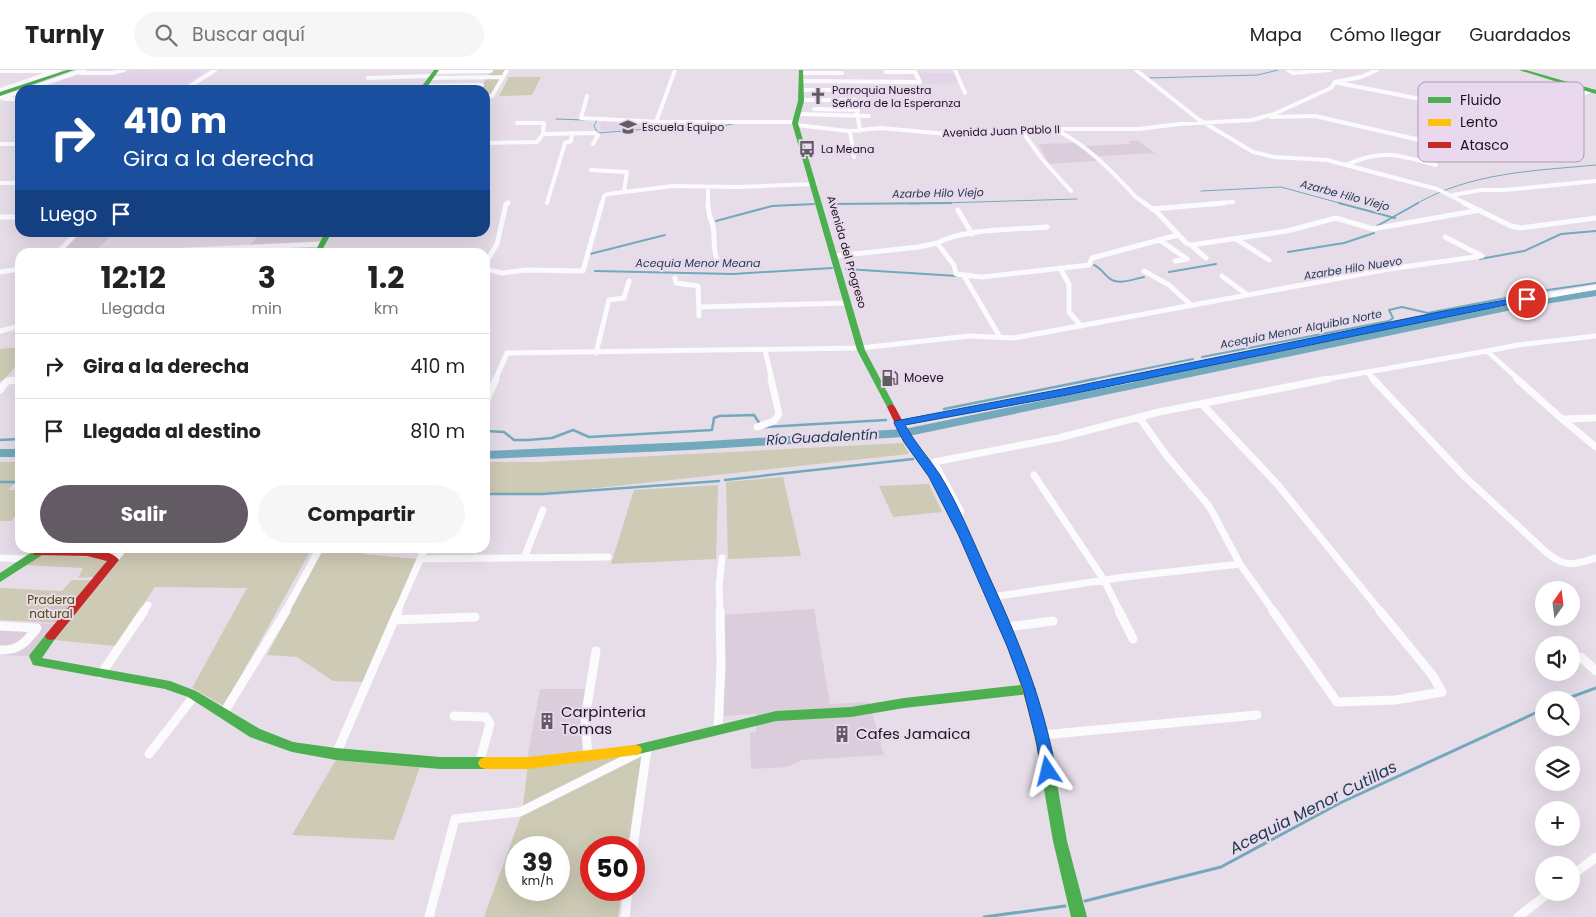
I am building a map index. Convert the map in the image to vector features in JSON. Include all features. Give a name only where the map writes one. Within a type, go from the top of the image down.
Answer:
[{"type":"main road","points":[[5,88],[60,70]]},
{"type":"main road","points":[[1521,70],[1563,82]]},
{"type":"main road","points":[[17,85],[75,71]]},
{"type":"main road","points":[[796,121],[801,83]]},
{"type":"main road","name":"Avenida del Progreso","points":[[796,121],[861,348],[909,442],[934,476],[956,518],[1006,628],[1030,689],[1042,736],[1060,841],[1079,917]]},
{"type":"main road","points":[[320,248],[326,237]]},
{"type":"main road","points":[[0,578],[37,553]]},
{"type":"main road","points":[[85,553],[111,556],[114,560],[35,656],[37,662],[166,684],[195,695],[255,733],[276,742],[336,754],[440,763],[528,763],[646,749],[776,716],[851,712],[904,703],[1030,689]]},
{"type":"street","points":[[0,71],[60,70]]},
{"type":"street","points":[[39,85],[75,71],[84,70]]},
{"type":"street","points":[[75,71],[112,73],[124,70]]},
{"type":"street","points":[[192,85],[215,70]]},
{"type":"street","points":[[368,78],[430,80],[482,85],[492,70]]},
{"type":"street","points":[[430,80],[492,70]]},
{"type":"street","points":[[490,96],[492,96],[507,70]]},
{"type":"street","points":[[656,122],[675,70]]},
{"type":"street","points":[[955,70],[965,93]]},
{"type":"street","points":[[1136,70],[1198,119],[1206,122],[1247,149],[1263,156],[1320,159],[1437,189],[1511,226],[1521,228],[1596,218]]},
{"type":"street","points":[[1288,70],[1293,74],[1330,70]]},
{"type":"street","points":[[1268,116],[1331,88],[1335,82],[1361,77],[1377,70]]},
{"type":"street","points":[[801,83],[843,81],[887,82],[920,82],[914,71],[884,71],[887,82]]},
{"type":"street","points":[[801,83],[842,72],[843,81]]},
{"type":"street","points":[[430,80],[503,76]]},
{"type":"street","points":[[0,83],[5,88],[27,79]]},
{"type":"street","points":[[1335,82],[1418,98]]},
{"type":"street","points":[[801,83],[853,90]]},
{"type":"street","points":[[801,83],[855,100],[860,131]]},
{"type":"street","points":[[0,99],[15,94]]},
{"type":"street","points":[[587,96],[581,118],[656,122],[796,121],[869,116]]},
{"type":"street","points":[[0,99],[15,99]]},
{"type":"street","points":[[814,109],[858,110]]},
{"type":"street","points":[[1268,116],[1315,116],[1418,140]]},
{"type":"street","name":"Avenida Juan Pablo II","points":[[796,121],[850,131],[881,128],[947,134],[967,131],[986,133],[1022,130],[1139,129],[1206,122],[1252,120],[1268,116]]},
{"type":"street","points":[[490,143],[537,142],[543,134],[544,123],[517,123]]},
{"type":"street","points":[[1022,130],[1042,159],[1071,191]]},
{"type":"street","points":[[1056,130],[1075,139],[1092,152],[1137,198],[1152,209],[1206,258]]},
{"type":"street","points":[[850,131],[854,156]]},
{"type":"street","points":[[547,203],[565,143],[571,141],[572,133]]},
{"type":"street","points":[[543,134],[595,133],[598,135],[593,144]]},
{"type":"street","points":[[0,144],[15,144]]},
{"type":"street","points":[[1346,165],[1363,156],[1381,152],[1418,161]]},
{"type":"street","points":[[1423,162],[1436,165]]},
{"type":"street","points":[[591,170],[627,172],[624,191]]},
{"type":"street","points":[[1452,195],[1481,190],[1504,190],[1596,181]]},
{"type":"street","points":[[0,183],[15,183]]},
{"type":"street","points":[[490,270],[502,273],[525,270],[583,271],[592,245],[604,196],[624,191],[673,186],[815,184]]},
{"type":"street","points":[[708,187],[708,216],[712,223],[713,249],[717,259]]},
{"type":"street","points":[[1152,209],[1233,202]]},
{"type":"street","points":[[490,255],[497,242],[503,224],[506,204],[508,203]]},
{"type":"street","points":[[958,210],[972,234]]},
{"type":"street","points":[[1191,245],[1288,232],[1316,222],[1336,218],[1373,229],[1480,210]]},
{"type":"street","points":[[0,217],[15,216]]},
{"type":"street","points":[[835,256],[919,247],[938,243],[942,238],[1046,227]]},
{"type":"street","points":[[938,243],[954,265],[956,274],[982,277],[1089,265],[1092,258],[1161,241],[1178,234]]},
{"type":"street","points":[[62,248],[73,237]]},
{"type":"street","points":[[490,392],[507,353],[861,348],[902,345],[934,339],[969,336],[1014,338],[1389,268],[1482,256],[1444,237]]},
{"type":"street","points":[[1236,239],[1269,260]]},
{"type":"street","points":[[1161,241],[1187,259],[1175,261]]},
{"type":"street","points":[[1060,268],[1069,284],[1069,312],[1081,326]]},
{"type":"street","points":[[0,272],[15,270]]},
{"type":"street","points":[[1144,271],[1170,285],[1190,305]]},
{"type":"street","points":[[964,276],[1000,337]]},
{"type":"street","points":[[1222,276],[1246,294]]},
{"type":"street","points":[[674,278],[676,283],[698,286],[699,316]]},
{"type":"street","points":[[596,352],[609,300],[624,298],[629,281]]},
{"type":"street","points":[[899,423],[1072,391],[1439,315],[1596,287]]},
{"type":"street","points":[[699,308],[848,303]]},
{"type":"street","points":[[0,331],[15,327]]},
{"type":"street","points":[[956,518],[961,512],[934,462],[1058,438],[1138,417],[1367,372],[1518,345],[1596,336]]},
{"type":"street","points":[[757,427],[774,421],[779,414],[765,350]]},
{"type":"street","points":[[1487,351],[1596,447]]},
{"type":"street","points":[[1367,372],[1463,475],[1546,553],[1559,563],[1574,566],[1596,558]]},
{"type":"street","points":[[0,390],[7,381],[15,380]]},
{"type":"street","points":[[1138,417],[1166,455],[1209,506],[1240,564],[1337,702],[1395,700],[1442,692],[1433,676],[1276,484],[1202,404]]},
{"type":"street","points":[[1562,418],[1596,418]]},
{"type":"street","points":[[1034,475],[1104,580],[1133,639]]},
{"type":"street","points":[[524,558],[543,510]]},
{"type":"street","points":[[114,560],[120,553]]},
{"type":"street","points":[[223,714],[289,605],[317,553]]},
{"type":"street","points":[[336,754],[423,553]]},
{"type":"street","points":[[420,559],[608,557]]},
{"type":"street","points":[[0,558],[27,559]]},
{"type":"street","points":[[718,730],[721,666],[719,586],[722,558]]},
{"type":"street","points":[[992,597],[1104,580],[1240,564]]},
{"type":"street","points":[[101,674],[148,605]]},
{"type":"street","points":[[394,620],[475,617]]},
{"type":"street","points":[[1006,628],[1053,621]]},
{"type":"street","points":[[0,626],[37,628],[22,646],[13,651],[0,650]]},
{"type":"street","points":[[588,755],[584,719],[596,651]]},
{"type":"street","points":[[1581,657],[1596,671]]},
{"type":"street","points":[[149,754],[195,695]]},
{"type":"street","points":[[1042,736],[1257,715]]},
{"type":"street","points":[[454,716],[486,717],[490,724],[479,764]]},
{"type":"street","points":[[635,836],[646,749]]},
{"type":"street","points":[[429,917],[455,819],[520,812],[646,749]]},
{"type":"street","points":[[1580,870],[1596,858]]},
{"type":"street","points":[[625,917],[627,901]]},
{"type":"street","points":[[1518,917],[1538,901]]},
{"type":"shaded area","points":[[134,70],[203,71],[203,73],[185,85],[44,85],[78,74],[119,73]]},
{"type":"shaded area","points":[[918,73],[955,73],[961,83],[922,84]]},
{"type":"shaded area","name":"Escuela Equipo","points":[[603,120],[632,123],[656,122],[655,129],[602,131],[600,125]]},
{"type":"shaded area","points":[[1129,141],[1139,141],[1155,153],[1100,156],[1096,161],[1049,164],[1039,144],[1074,143],[1087,146],[1130,144]]},
{"type":"shaded area","points":[[74,237],[110,237],[98,248],[62,248]]},
{"type":"shaded area","points":[[257,237],[322,237],[318,243],[250,245]]},
{"type":"shaded area","points":[[315,245],[314,248],[248,248]]},
{"type":"shaded area","points":[[814,609],[830,704],[869,702],[884,755],[802,760],[787,767],[751,769],[750,733],[756,732],[757,714],[724,716],[720,615]]},
{"type":"shaded area","points":[[0,622],[56,624],[29,656],[0,655]]},
{"type":"shaded area","points":[[540,689],[587,689],[581,733],[584,753],[527,759]]},
{"type":"green space","points":[[492,70],[507,70],[492,96],[490,96],[490,85],[482,85]]},
{"type":"green space","points":[[509,77],[541,77],[532,95],[499,96]]},
{"type":"green space","points":[[15,348],[15,367],[4,380],[0,381],[0,349]]},
{"type":"green space","points":[[903,443],[909,454],[543,494],[490,493],[490,462],[539,462]]},
{"type":"green space","points":[[0,462],[15,462],[15,483],[8,490],[15,490],[15,517],[11,521],[0,521]]},
{"type":"green space","points":[[783,477],[801,556],[728,559],[726,482]]},
{"type":"green space","points":[[929,484],[942,512],[893,517],[879,486]]},
{"type":"green space","points":[[718,485],[716,559],[611,564],[634,490]]},
{"type":"green space","points":[[125,553],[309,553],[224,706],[192,688],[247,588],[155,587],[115,646],[54,640]]},
{"type":"green space","points":[[321,553],[363,553],[417,559],[364,682],[333,681],[297,657],[267,655]]},
{"type":"green space","points":[[39,555],[102,557],[109,563],[96,577],[78,578],[83,568],[25,565]]},
{"type":"green space","name":"Pradera natural","points":[[72,580],[95,580],[60,623],[0,620],[0,588],[62,591]]},
{"type":"green space","points":[[642,752],[630,836],[580,836],[580,901],[620,901],[618,917],[484,917],[505,860],[505,901],[570,901],[570,836],[514,836],[522,813],[528,765]]},
{"type":"green space","points":[[337,758],[421,764],[394,840],[292,835]]},
{"type":"waterway","points":[[1149,78],[1258,75],[1278,70]]},
{"type":"waterway","points":[[556,119],[584,120]]},
{"type":"waterway","points":[[595,120],[597,120],[594,126],[598,133],[661,128],[711,128],[738,123]]},
{"type":"waterway","name":"Azarbe Hilo Viejo","points":[[1416,204],[1437,193],[1481,179],[1526,172],[1596,165]]},
{"type":"waterway","name":"Azarbe Hilo Viejo","points":[[1201,191],[1281,187],[1343,204]]},
{"type":"waterway","name":"Azarbe Hilo Viejo","points":[[939,203],[1077,199]]},
{"type":"waterway","name":"Azarbe Hilo Viejo","points":[[830,204],[939,203]]},
{"type":"waterway","name":"Azarbe Hilo Viejo","points":[[909,204],[939,203]]},
{"type":"waterway","name":"Azarbe Hilo Viejo","points":[[939,203],[951,203]]},
{"type":"waterway","name":"Azarbe Hilo Viejo","points":[[1339,203],[1392,217]]},
{"type":"waterway","name":"Azarbe Hilo Viejo","points":[[1392,217],[1418,203]]},
{"type":"waterway","name":"Azarbe Hilo Viejo","points":[[716,221],[772,206],[814,204]]},
{"type":"waterway","name":"Acequia Menor Meana","points":[[1377,226],[1392,217]]},
{"type":"waterway","name":"Azarbe Hilo Nuevo","points":[[1480,259],[1524,251],[1561,234],[1596,231]]},
{"type":"waterway","name":"Acequia Menor Meana","points":[[1288,252],[1344,243],[1374,233]]},
{"type":"waterway","name":"Azarbe Hilo Viejo","points":[[590,254],[665,235]]},
{"type":"waterway","name":"Acequia Menor Meana","points":[[1169,272],[1216,264]]},
{"type":"waterway","name":"Acequia Menor Meana","points":[[1094,265],[1109,278],[1117,282],[1144,277]]},
{"type":"waterway","name":"Acequia Menor Meana","points":[[595,271],[733,274],[832,268]]},
{"type":"waterway","name":"Acequia Menor Meana","points":[[846,269],[957,276]]},
{"type":"waterway","name":"Acequia Menor Alquibla Norte","points":[[1202,357],[1389,321],[1393,318],[1389,310],[1402,307],[1428,313],[1541,291],[1596,283]]},
{"type":"waterway","name":"Río Guadalentín","points":[[490,455],[691,446],[904,433],[1526,304],[1596,293]]},
{"type":"waterway","name":"Acequia Menor Alquibla Norte","points":[[1089,380],[1193,359]]},
{"type":"waterway","name":"Acequia Menor Alquibla Norte","points":[[944,409],[1095,379]]},
{"type":"waterway","name":"Acequia Menor Alquibla Norte","points":[[490,431],[504,432],[514,440],[528,440],[552,438],[573,430],[589,437],[712,430],[714,418],[719,416],[754,415],[760,424]]},
{"type":"waterway","name":"Acequia Menor Alquibla Norte","points":[[765,427],[886,420]]},
{"type":"waterway","name":"Acequia Menor Alquibla Norte","points":[[0,440],[15,439]]},
{"type":"waterway","name":"Río Guadalentín","points":[[0,453],[15,453]]},
{"type":"waterway","points":[[725,480],[913,459]]},
{"type":"waterway","points":[[490,494],[543,494],[719,481]]},
{"type":"waterway","points":[[0,482],[15,482]]},
{"type":"waterway","name":"Acequia Menor Cutillas","points":[[1580,694],[1596,688]]},
{"type":"waterway","name":"Acequia Menor Cutillas","points":[[1085,901],[1221,867],[1340,803],[1535,713]]},
{"type":"waterway","name":"Acequia Menor Cutillas","points":[[984,917],[1065,906]]},
{"type":"traffic: fast","points":[[27,85],[72,70]]},
{"type":"traffic: fast","points":[[426,85],[437,70]]},
{"type":"traffic: fast","points":[[801,70],[801,101],[795,123],[861,350],[891,407]]},
{"type":"traffic: fast","points":[[1521,70],[1562,82]]},
{"type":"traffic: fast","points":[[1584,88],[1596,92]]},
{"type":"traffic: fast","points":[[0,94],[15,89]]},
{"type":"traffic: fast","points":[[320,248],[326,237]]},
{"type":"traffic: fast","points":[[0,578],[37,553]]},
{"type":"traffic: fast","points":[[51,636],[35,656],[37,662],[166,684],[192,694],[255,733],[292,747],[336,754],[440,763],[485,763]]},
{"type":"traffic: fast","points":[[635,750],[776,716],[851,712],[904,703],[1030,689]]},
{"type":"traffic: fast","points":[[1044,749],[1060,841],[1079,917]]},
{"type":"traffic: slow","points":[[948,503],[1005,623],[1028,686],[1044,749]]},
{"type":"traffic: slow","points":[[485,763],[528,763],[635,750]]},
{"type":"traffic: jam","points":[[891,407],[909,442],[935,476],[948,503]]},
{"type":"traffic: jam","points":[[51,636],[114,560],[97,553]]},
{"type":"place","name":"Parroquia Nuestra Señora de la Esperanza","points":[[818,96]]},
{"type":"place","name":"Escuela Equipo","points":[[628,127]]},
{"type":"place","name":"La Meana","points":[[807,149]]},
{"type":"place","name":"Moeve","points":[[890,378]]},
{"type":"place","name":"Carpinteria Tomas","points":[[547,721]]},
{"type":"place","name":"Cafes Jamaica","points":[[842,734]]},
{"type":"route","points":[[1048,771],[1042,736],[1030,689],[1014,646],[964,534],[934,476],[909,442],[899,423],[1527,299]]}]
